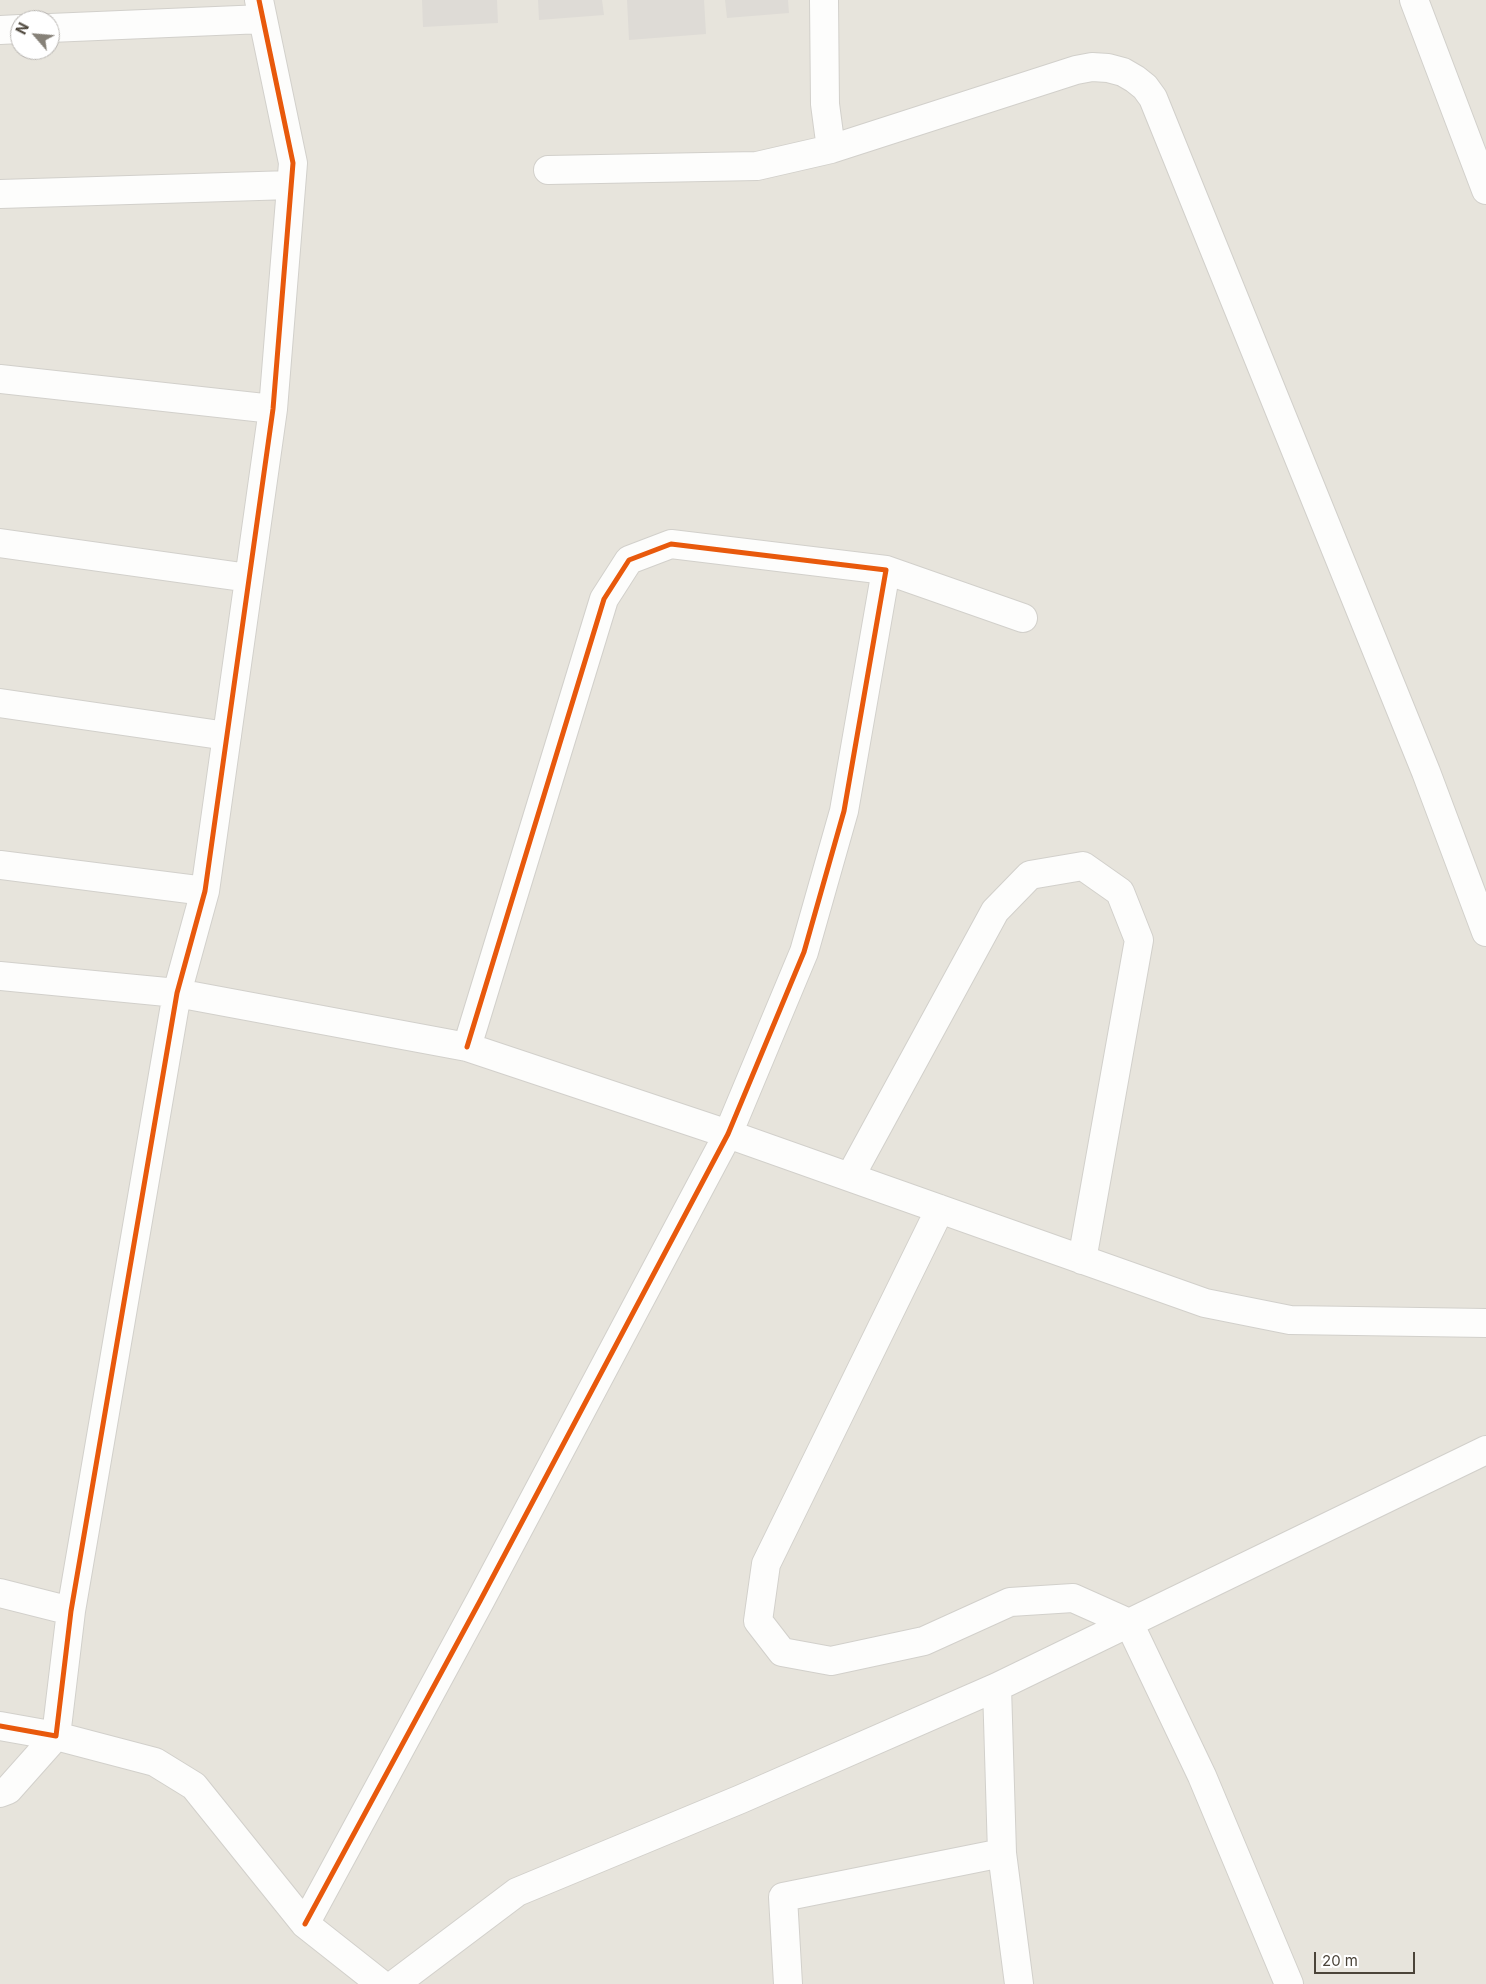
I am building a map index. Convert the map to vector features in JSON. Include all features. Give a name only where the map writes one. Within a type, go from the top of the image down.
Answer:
[{"type":"street","points":[[824,0],[825,104],[831,149]]},
{"type":"street","points":[[1414,0],[1486,190]]},
{"type":"street","points":[[0,1793],[8,1790],[56,1736],[70,1611],[177,992],[205,891],[273,408],[293,163],[261,10],[60,27]]},
{"type":"street","points":[[548,170],[756,166],[831,149],[1076,70],[1092,67],[1108,68],[1123,72],[1145,87],[1153,98],[1426,772],[1486,932]]},
{"type":"street","points":[[0,194],[291,185]]},
{"type":"street","points":[[0,379],[273,408]]},
{"type":"street","points":[[0,543],[249,578]]},
{"type":"street","points":[[467,1047],[604,599],[629,560],[671,544],[886,570],[1023,618]]},
{"type":"street","points":[[305,1924],[728,1134],[804,952],[842,821],[886,570]]},
{"type":"street","points":[[0,704],[227,736]]},
{"type":"street","points":[[0,865],[205,891]]},
{"type":"street","points":[[850,1177],[996,911],[1030,875],[1083,866],[1120,892],[1138,940],[1082,1260]]},
{"type":"street","points":[[0,976],[177,992],[467,1047],[728,1134],[1205,1303],[1290,1320],[1486,1322]]},
{"type":"street","points":[[940,1210],[766,1564],[758,1620],[782,1652],[831,1661],[924,1641],[1010,1602],[1073,1598],[1129,1623],[1202,1776],[1289,1984]]},
{"type":"street","points":[[395,1984],[517,1892],[750,1795],[997,1687],[1486,1450]]},
{"type":"street","points":[[0,1593],[70,1611]]},
{"type":"street","points":[[997,1687],[1002,1853],[1019,1984]]},
{"type":"street","points":[[0,1726],[56,1736],[155,1762],[194,1786],[305,1924],[381,1984]]},
{"type":"street","points":[[788,1984],[783,1897],[1002,1853]]},
{"type":"shaded area","points":[[0,0],[1486,0],[1486,1984],[0,1984]]},
{"type":"building","points":[[422,0],[497,0],[498,23],[423,27]]},
{"type":"building","points":[[538,0],[602,0],[604,15],[539,20]]},
{"type":"building","points":[[627,0],[704,0],[706,34],[629,40]]},
{"type":"building","points":[[725,0],[788,0],[789,13],[727,18]]},
{"type":"cycle path","points":[[0,1726],[56,1736],[71,1611],[177,993],[205,891],[273,409],[293,163],[259,0]]},
{"type":"cycle path","points":[[305,1924],[480,1601],[728,1134],[804,952],[844,811],[886,570],[671,544],[629,560],[604,599],[467,1047]]}]
